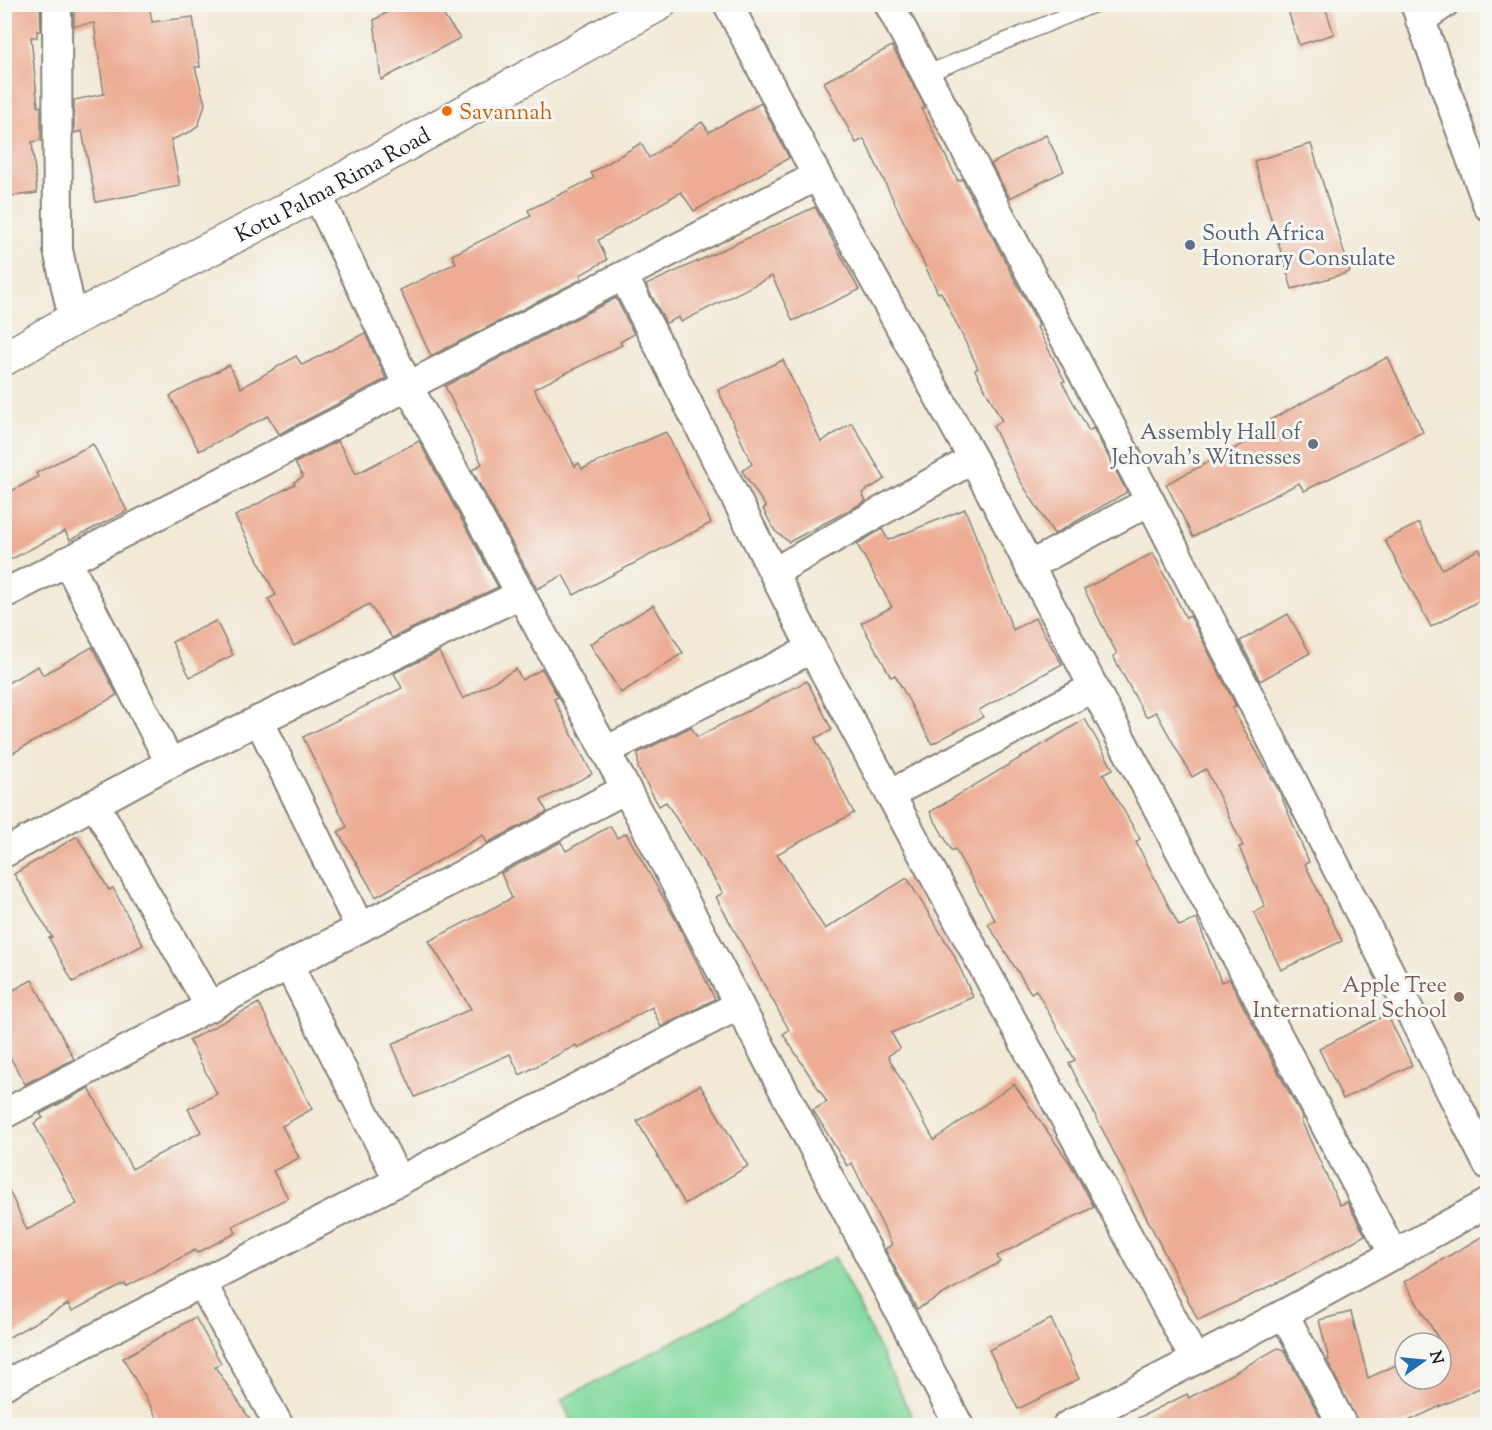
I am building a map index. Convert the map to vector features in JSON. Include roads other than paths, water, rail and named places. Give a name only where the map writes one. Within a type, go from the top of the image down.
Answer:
[{"type":"street","points":[[57,4],[58,250],[74,319]]},
{"type":"street","name":"Kotu Palma Rima Road","points":[[4,359],[74,319],[317,194],[659,4]]},
{"type":"street","points":[[728,4],[816,177],[972,459],[1394,1255]]},
{"type":"street","points":[[889,4],[1150,501],[1488,1165]]},
{"type":"street","points":[[1444,4],[1417,12],[1486,197]]},
{"type":"street","points":[[4,594],[816,177]]},
{"type":"street","points":[[317,194],[408,386],[519,595],[626,789],[959,1425]]},
{"type":"street","points":[[624,277],[812,649],[1195,1360]]},
{"type":"street","points":[[774,572],[972,459]]},
{"type":"street","points":[[1029,566],[1150,501]]},
{"type":"street","points":[[67,561],[170,763]]},
{"type":"street","points":[[4,853],[170,763],[519,595]]},
{"type":"street","points":[[605,751],[812,649]]},
{"type":"street","points":[[890,794],[1094,687]]},
{"type":"street","points":[[259,720],[360,928]]},
{"type":"street","points":[[4,1114],[626,789]]},
{"type":"street","points":[[95,804],[210,1007]]},
{"type":"street","points":[[289,966],[399,1180]]},
{"type":"street","points":[[4,1385],[739,1005]]},
{"type":"street","points":[[1067,1425],[1284,1314],[1488,1203]]},
{"type":"street","points":[[202,1283],[279,1425]]},
{"type":"street","points":[[1284,1314],[1343,1425]]},
{"type":"lane","points":[[926,74],[1095,4]]},
{"type":"place","name":"Savannah","points":[[447,111]]},
{"type":"place","name":"South Africa Honorary Consulate","points":[[1190,245]]},
{"type":"place","name":"Assembly Hall of Jehovah's Witnesses","points":[[1313,444]]},
{"type":"place","name":"Apple Tree International School","points":[[1459,997]]}]
